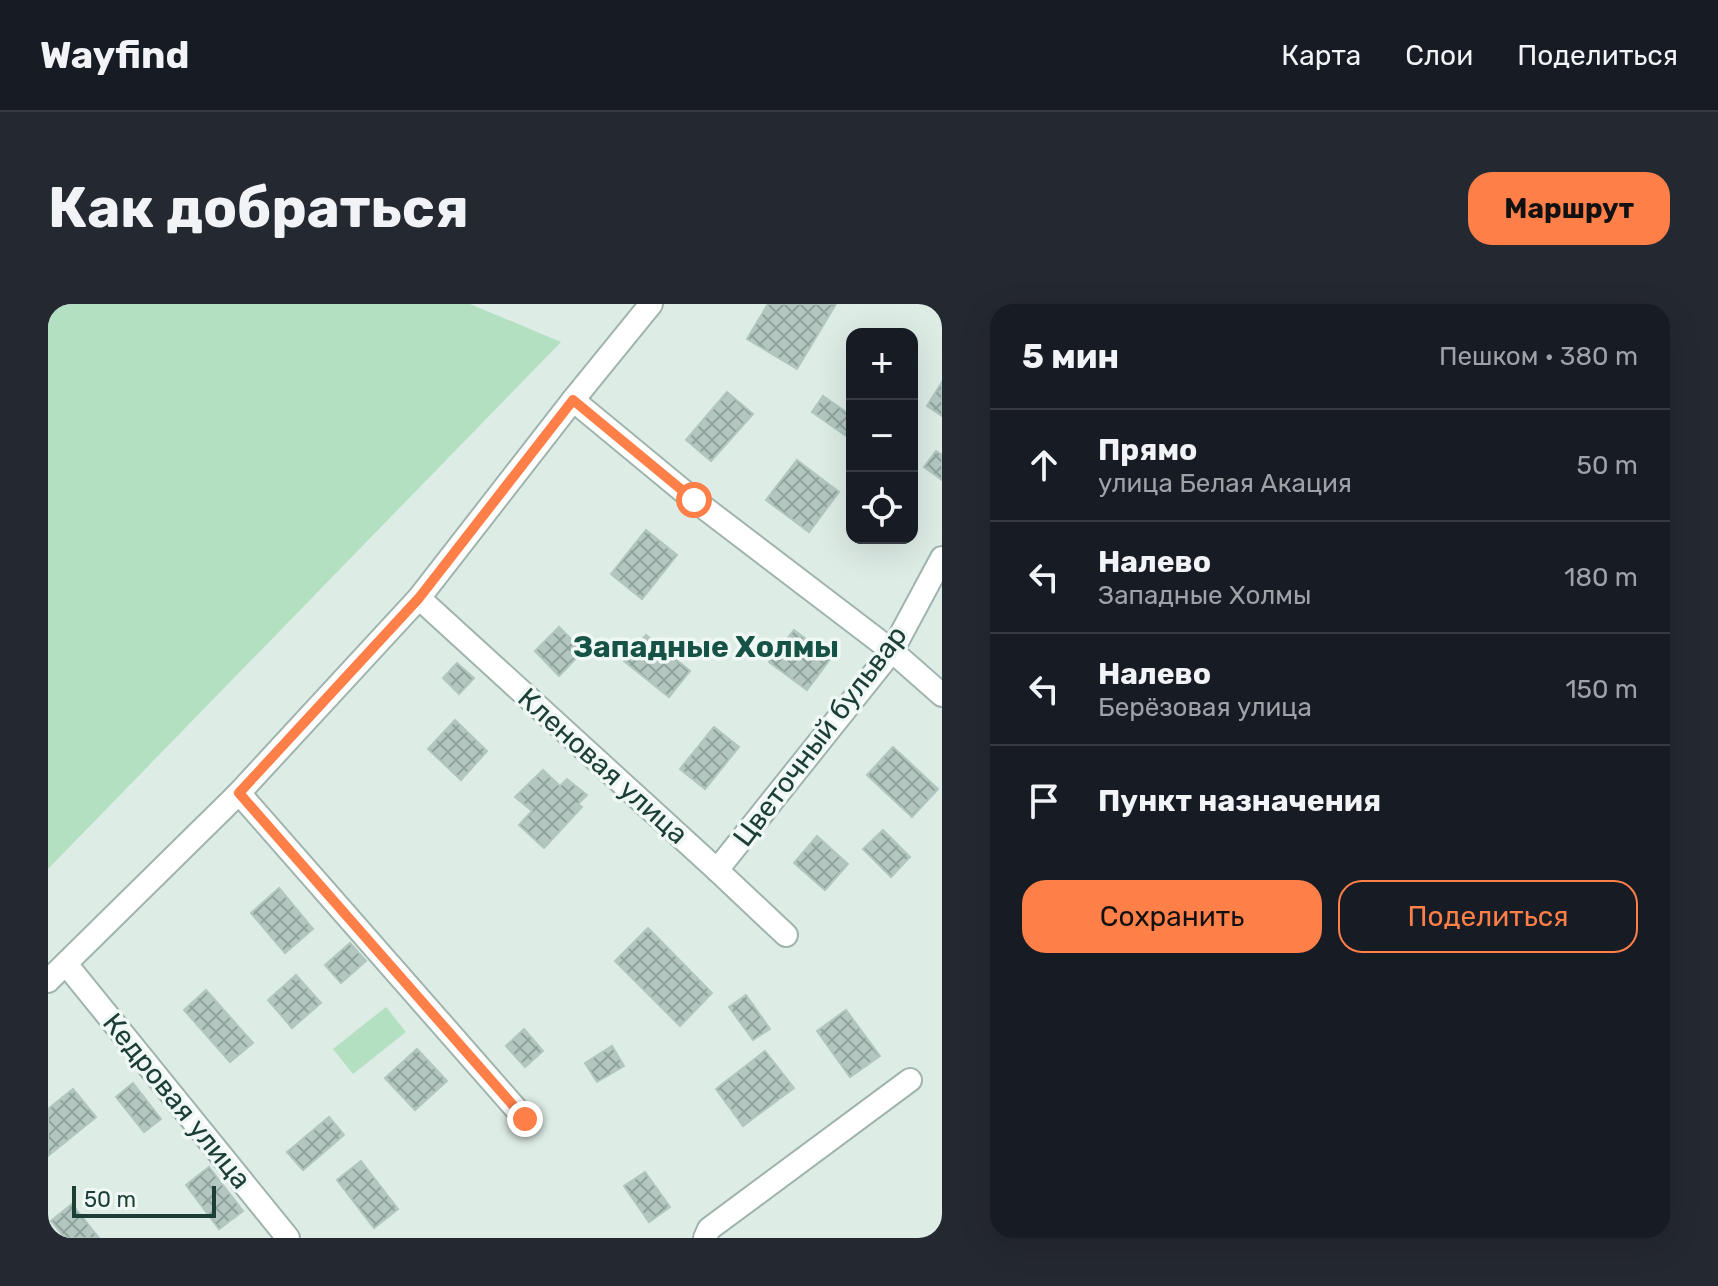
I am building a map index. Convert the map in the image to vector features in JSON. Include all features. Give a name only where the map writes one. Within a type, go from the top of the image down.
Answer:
[{"type":"street","points":[[48,981],[239,793],[419,598],[651,304]]},
{"type":"street","points":[[573,400],[694,500],[892,651],[942,695]]},
{"type":"street","name":"Цветочный бульвар","points":[[717,870],[892,651],[942,558]]},
{"type":"street","name":"Кленовая улица","points":[[419,598],[786,935]]},
{"type":"street","points":[[239,793],[525,1119]]},
{"type":"street","name":"Кедровая улица","points":[[66,964],[288,1238]]},
{"type":"street","points":[[707,1233],[910,1080]]},
{"type":"green space","points":[[48,304],[470,304],[561,342],[48,869]]},
{"type":"green space","points":[[386,1007],[406,1032],[353,1074],[333,1049]]},
{"type":"building","points":[[768,304],[836,304],[797,369],[747,339]]},
{"type":"building","points":[[942,382],[942,416],[927,406]]},
{"type":"building","points":[[727,392],[753,414],[711,461],[686,440]]},
{"type":"building","points":[[823,396],[846,412],[846,436],[812,412]]},
{"type":"building","points":[[936,451],[942,455],[942,480],[924,467]]},
{"type":"building","points":[[797,460],[839,492],[809,532],[766,500]]},
{"type":"building","points":[[646,530],[677,555],[642,599],[611,574]]},
{"type":"building","points":[[559,627],[583,651],[559,676],[535,651]]},
{"type":"building","points":[[794,630],[831,658],[807,690],[769,662]]},
{"type":"building","points":[[646,635],[690,671],[669,697],[624,661]]},
{"type":"building","points":[[457,663],[474,678],[459,694],[443,678]]},
{"type":"building","points":[[455,720],[487,751],[461,780],[428,749]]},
{"type":"building","points":[[714,727],[739,747],[705,789],[680,769]]},
{"type":"building","points":[[893,747],[938,789],[912,817],[867,775]]},
{"type":"building","points":[[543,770],[560,786],[567,779],[587,795],[578,804],[582,807],[544,848],[519,825],[532,811],[515,797]]},
{"type":"building","points":[[883,830],[910,857],[891,877],[863,849]]},
{"type":"building","points":[[817,836],[848,864],[825,890],[794,863]]},
{"type":"building","points":[[279,888],[313,929],[285,953],[251,913]]},
{"type":"building","points":[[648,928],[712,993],[680,1026],[615,961]]},
{"type":"building","points":[[350,943],[366,961],[341,983],[325,965]]},
{"type":"building","points":[[296,975],[321,1003],[292,1028],[268,1000]]},
{"type":"building","points":[[206,990],[253,1043],[230,1062],[184,1010]]},
{"type":"building","points":[[746,995],[770,1029],[753,1040],[729,1007]]},
{"type":"building","points":[[846,1010],[880,1056],[850,1077],[817,1031]]},
{"type":"building","points":[[524,1029],[543,1051],[525,1067],[506,1046]]},
{"type":"building","points":[[612,1046],[624,1066],[597,1082],[585,1063]]},
{"type":"building","points":[[417,1049],[447,1081],[415,1110],[385,1078]]},
{"type":"building","points":[[765,1051],[794,1088],[743,1126],[716,1089]]},
{"type":"building","points":[[133,1083],[161,1119],[144,1132],[116,1097]]},
{"type":"building","points":[[73,1089],[96,1117],[48,1156],[48,1109]]},
{"type":"building","points":[[329,1117],[344,1135],[303,1170],[287,1152]]},
{"type":"building","points":[[361,1161],[398,1209],[374,1228],[337,1180]]},
{"type":"building","points":[[209,1167],[243,1211],[219,1229],[186,1185]]},
{"type":"building","points":[[645,1172],[670,1207],[649,1222],[624,1186]]},
{"type":"building","points":[[72,1204],[99,1238],[65,1238],[51,1221]]},
{"type":"district","name":"Западные Холмы","points":[[706,647]]},
{"type":"route","points":[[525,1119],[239,793],[419,598],[573,400],[694,500]]}]
